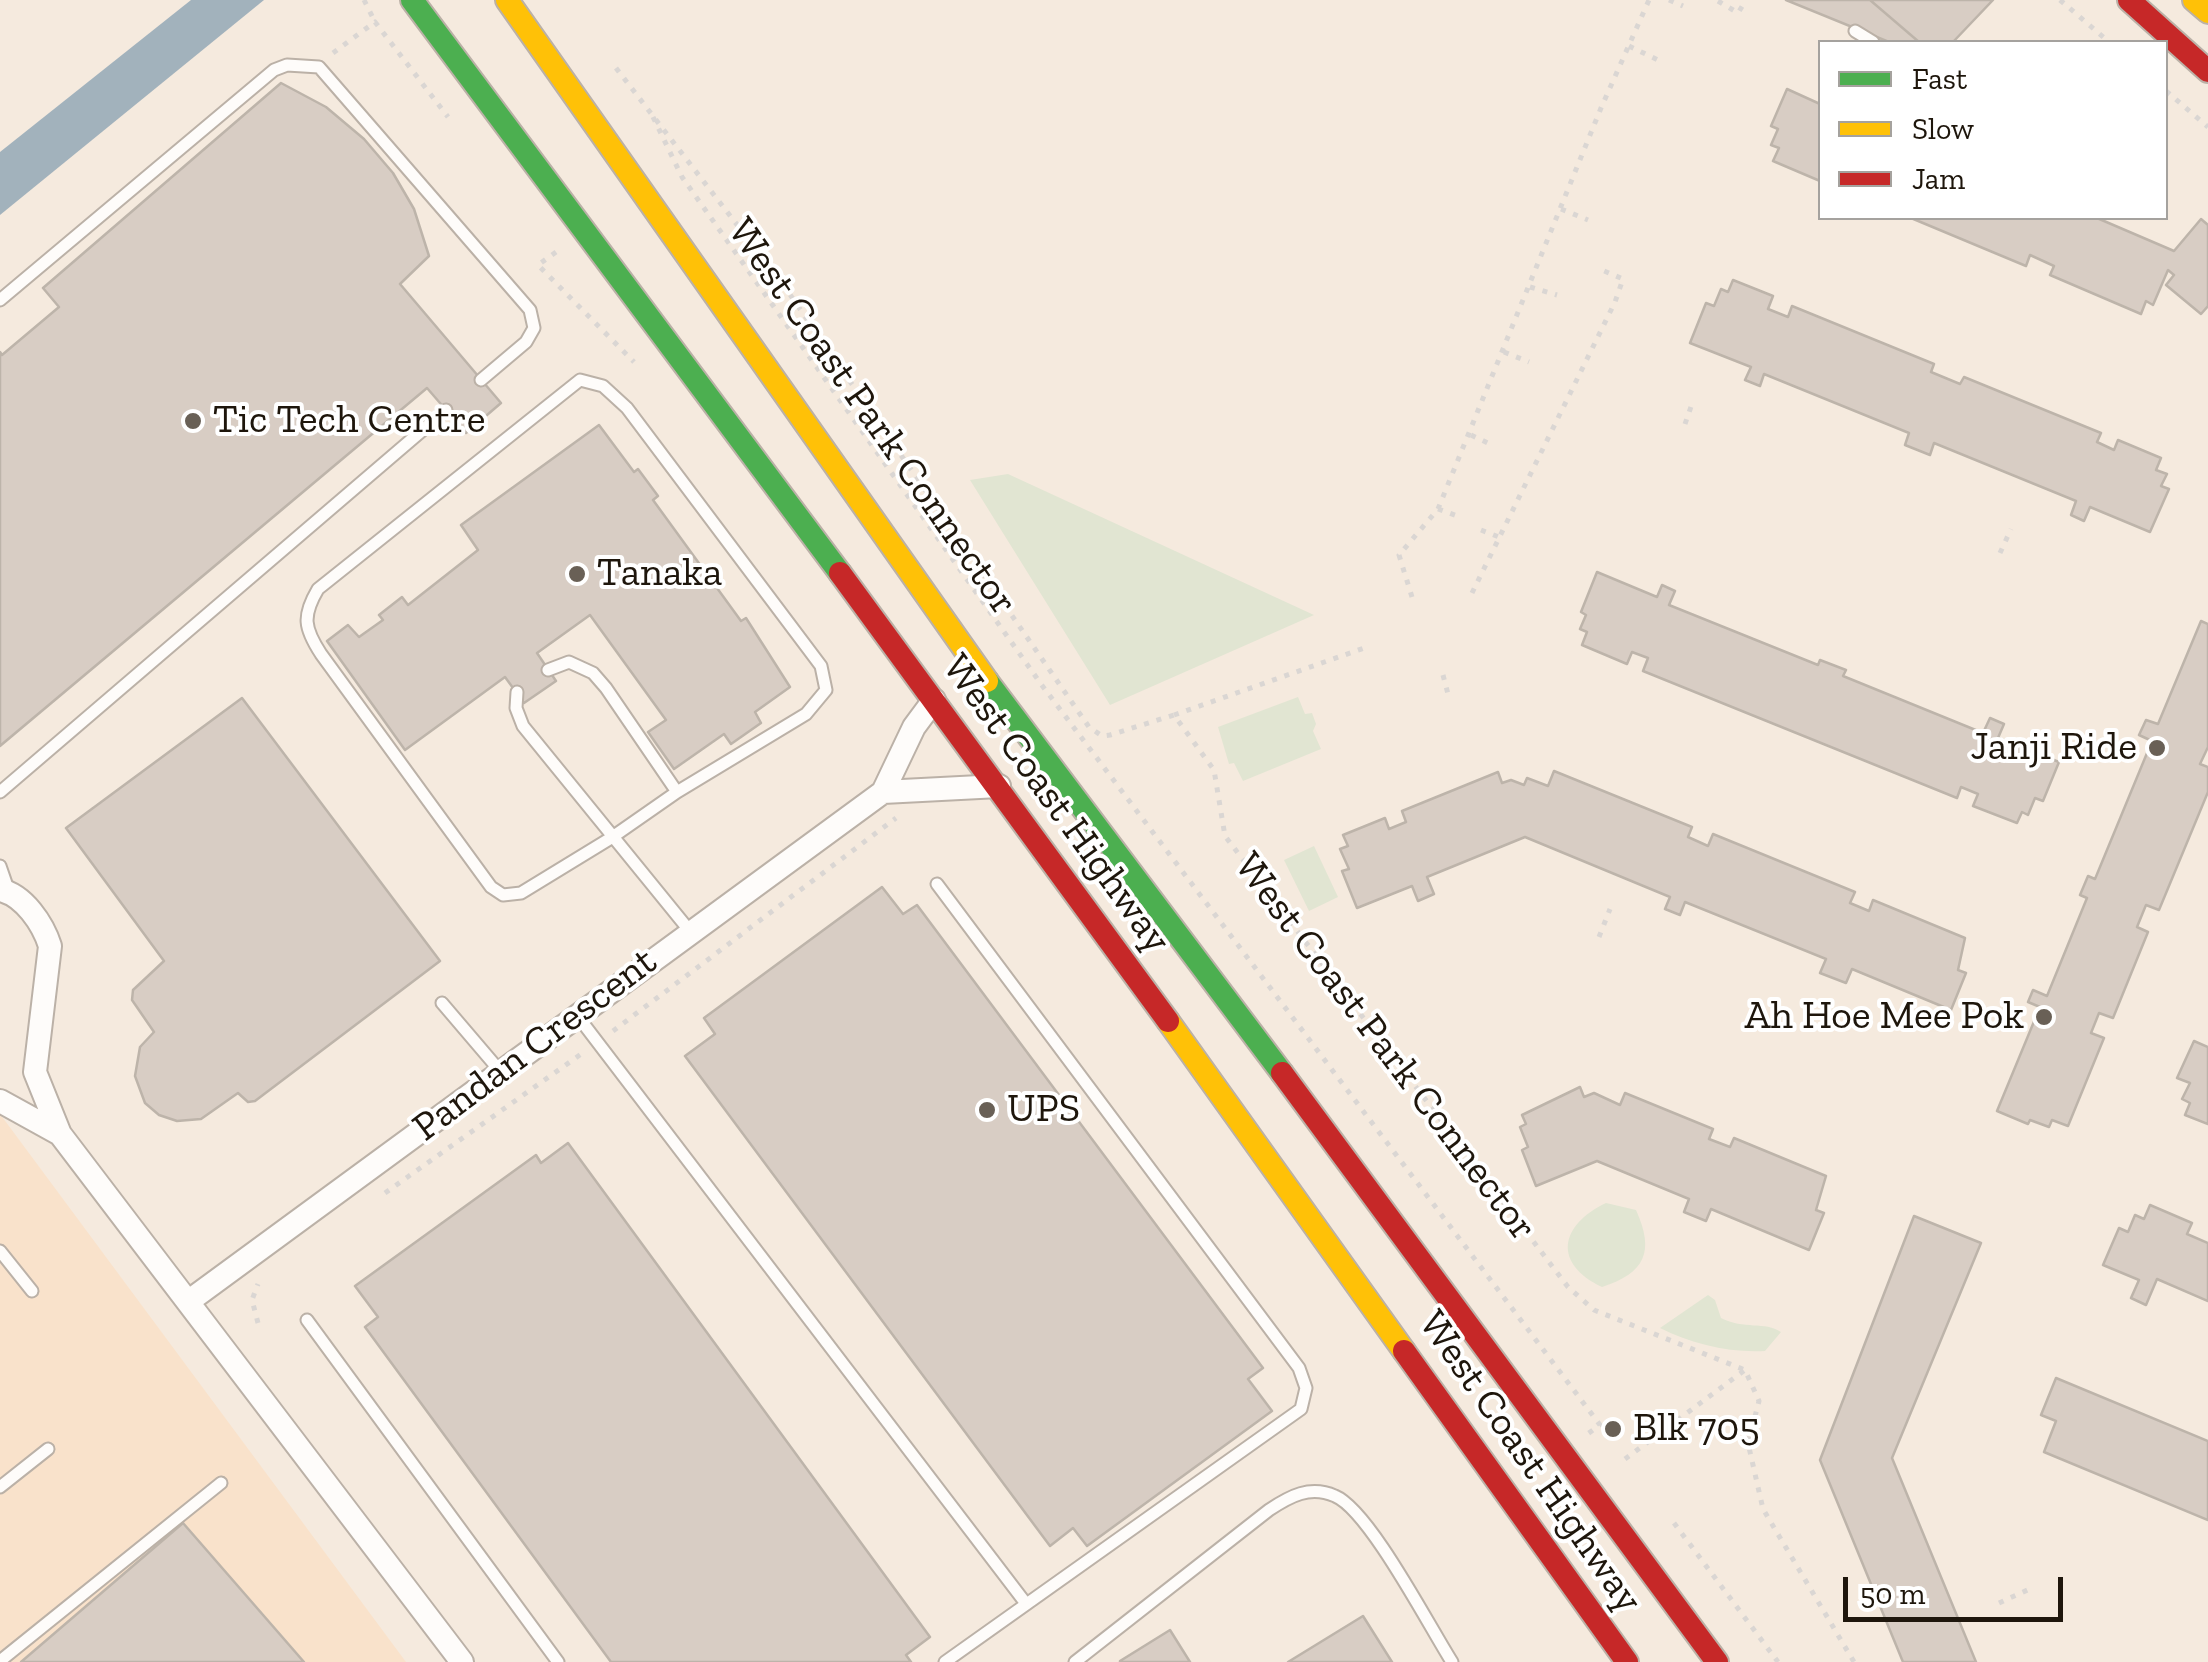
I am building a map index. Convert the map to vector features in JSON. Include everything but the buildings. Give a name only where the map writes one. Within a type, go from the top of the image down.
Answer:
[{"type":"main road","name":"West Coast Highway","points":[[412,0],[998,786],[1627,1662]]},
{"type":"main road","name":"West Coast Highway","points":[[508,0],[1005,706],[1222,990],[1413,1255],[1717,1662]]},
{"type":"main road","points":[[2128,0],[2208,71]]},
{"type":"main road","points":[[2194,0],[2208,12]]},
{"type":"main road","points":[[1366,1296],[1384,1298],[1403,1287],[1413,1255]]},
{"type":"street","name":"Pandan Crescent","points":[[190,1300],[883,792],[914,728],[934,700]]},
{"type":"street","points":[[883,792],[998,786]]},
{"type":"street","points":[[4,891],[44,926],[50,946],[35,1072],[60,1134],[462,1662]]},
{"type":"street","points":[[0,1100],[60,1134]]},
{"type":"lane","points":[[1855,31],[1870,40]]},
{"type":"lane","points":[[0,300],[274,70],[288,65],[319,66],[530,310],[534,328],[526,342],[481,380]]},
{"type":"lane","points":[[580,380],[603,386],[627,408],[821,666],[826,690],[806,714],[677,792],[611,838],[521,893],[503,895],[491,887],[306,631],[306,610],[318,589],[580,380]]},
{"type":"lane","points":[[0,792],[446,410]]},
{"type":"lane","points":[[548,670],[568,662],[593,674],[677,792]]},
{"type":"lane","points":[[516,692],[516,708],[523,726],[690,930]]},
{"type":"lane","points":[[0,866],[4,891]]},
{"type":"lane","points":[[937,884],[1299,1368],[1306,1388],[1301,1409],[1024,1601],[944,1662]]},
{"type":"lane","points":[[442,1003],[500,1071]]},
{"type":"lane","points":[[576,1014],[1024,1601]]},
{"type":"lane","points":[[0,1251],[32,1291]]},
{"type":"lane","points":[[307,1320],[558,1662]]},
{"type":"lane","points":[[0,1487],[48,1448]]},
{"type":"lane","points":[[0,1661],[221,1482]]},
{"type":"lane","points":[[1075,1662],[1269,1510],[1305,1491],[1330,1494],[1361,1517],[1452,1662]]},
{"type":"path","points":[[364,0],[374,22],[448,117]]},
{"type":"path","points":[[1412,596],[1399,555],[1438,510],[1650,0]]},
{"type":"path","points":[[1669,0],[1683,6]]},
{"type":"path","points":[[1718,2],[1738,13],[1746,0]]},
{"type":"path","points":[[2060,0],[2107,40]]},
{"type":"path","points":[[319,66],[374,22]]},
{"type":"path","points":[[1629,46],[1658,60]]},
{"type":"path","name":"West Coast Park Connector","points":[[616,68],[793,299],[1088,728],[1102,736],[1110,735],[1174,715],[1214,770],[1225,836],[1568,1288],[1611,1318],[1745,1370]]},
{"type":"path","points":[[2168,93],[2208,127]]},
{"type":"path","points":[[647,105],[682,176],[1041,684],[1600,1425]]},
{"type":"path","points":[[1561,209],[1588,220]]},
{"type":"path","points":[[1472,593],[1543,455],[1624,279],[1602,270]]},
{"type":"path","points":[[1530,286],[1557,295]]},
{"type":"path","points":[[1504,352],[1530,362]]},
{"type":"path","points":[[1685,424],[1694,402]]},
{"type":"path","points":[[1471,436],[1494,446]]},
{"type":"path","points":[[1438,510],[1460,517]]},
{"type":"path","points":[[2000,553],[2011,529]]},
{"type":"path","points":[[1482,530],[1499,537]]},
{"type":"path","points":[[1174,715],[1367,647]]},
{"type":"path","points":[[1443,675],[1448,694]]},
{"type":"path","points":[[372,1202],[598,1043],[898,817],[911,815]]},
{"type":"path","points":[[1599,937],[1610,909]]},
{"type":"path","points":[[258,1324],[252,1300],[259,1282]]},
{"type":"path","points":[[1626,1459],[1745,1370],[1759,1401],[1748,1443],[1762,1509],[1854,1662]]},
{"type":"path","points":[[1674,1523],[1778,1662]]},
{"type":"path","points":[[1999,1603],[2034,1587]]},
{"type":"shaded area","points":[[191,0],[264,0],[0,215],[0,152]]},
{"type":"shaded area","points":[[0,1114],[406,1662],[0,1662]]},
{"type":"green space","points":[[1008,474],[1314,615],[1110,705],[970,480]]},
{"type":"green space","points":[[1298,697],[1305,714],[1312,713],[1316,724],[1313,731],[1321,749],[1243,781],[1234,763],[1229,764],[1218,727]]},
{"type":"green space","points":[[1314,846],[1338,897],[1309,911],[1284,860]]},
{"type":"green space","points":[[1606,1203],[1636,1210],[1645,1249],[1637,1268],[1602,1287],[1575,1267],[1568,1244],[1579,1222]]},
{"type":"green space","points":[[1708,1295],[1715,1300],[1721,1318],[1781,1332],[1765,1351],[1751,1351],[1711,1346],[1660,1328]]},
{"type":"traffic: fast","points":[[412,0],[840,573]]},
{"type":"traffic: fast","points":[[987,681],[1282,1073]]},
{"type":"traffic: slow","points":[[507,0],[987,681]]},
{"type":"traffic: slow","points":[[2194,0],[2208,12]]},
{"type":"traffic: slow","points":[[1168,1021],[1404,1351]]},
{"type":"traffic: jam","points":[[2129,0],[2208,71]]},
{"type":"traffic: jam","points":[[840,573],[1168,1021]]},
{"type":"traffic: jam","points":[[1282,1073],[1717,1662]]},
{"type":"traffic: jam","points":[[1404,1351],[1627,1662]]},
{"type":"place","name":"Tic Tech Centre","points":[[193,421]]},
{"type":"place","name":"Tanaka","points":[[577,574]]},
{"type":"place","name":"Janji Ride","points":[[2157,748]]},
{"type":"place","name":"Ah Hoe Mee Pok","points":[[2044,1017]]},
{"type":"place","name":"UPS","points":[[987,1110]]},
{"type":"place","name":"Blk 705","points":[[1613,1429]]}]
